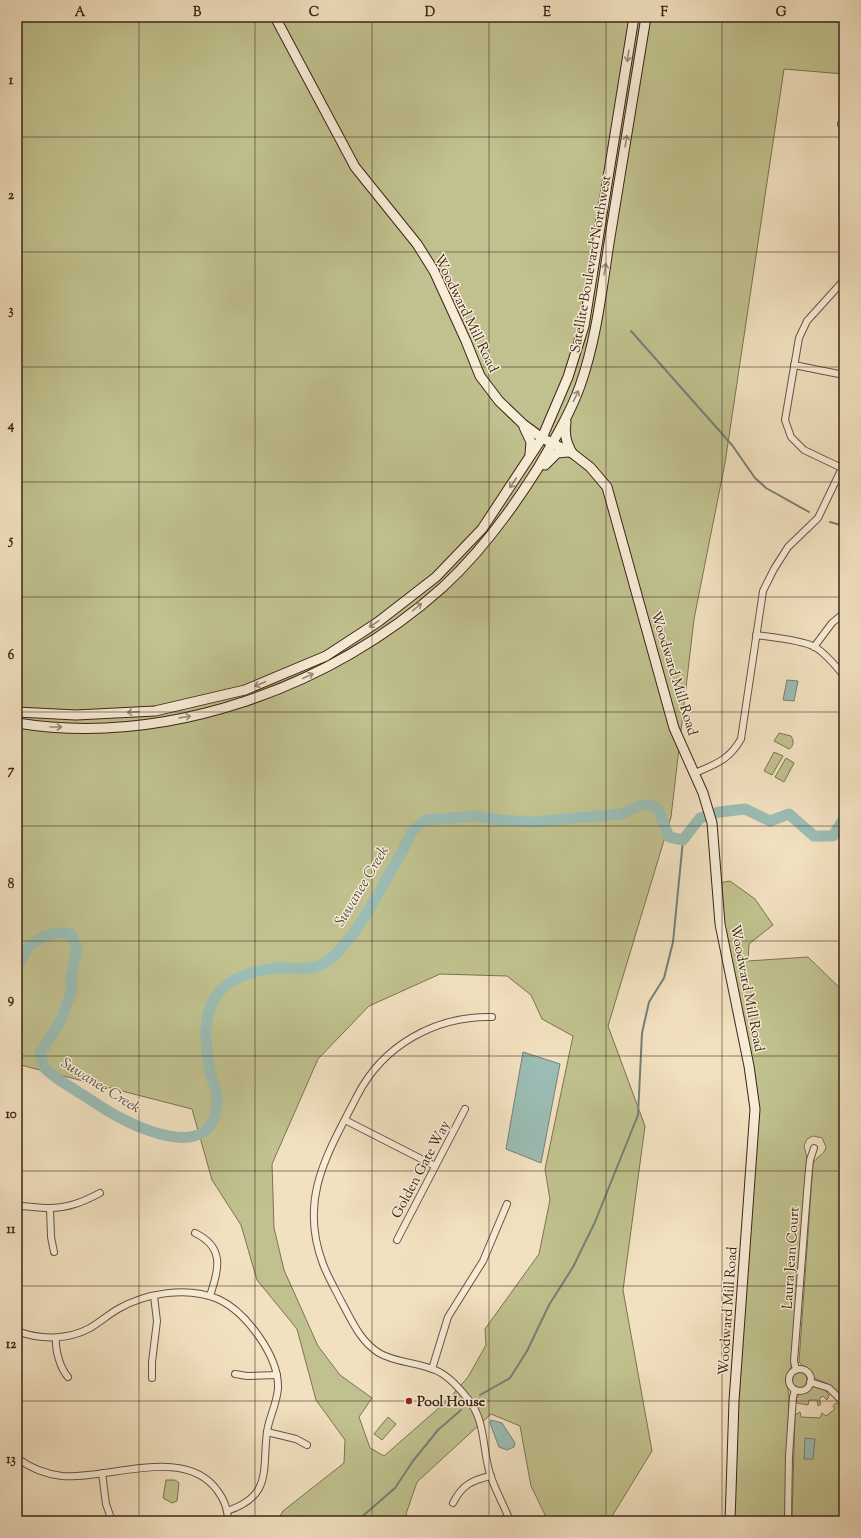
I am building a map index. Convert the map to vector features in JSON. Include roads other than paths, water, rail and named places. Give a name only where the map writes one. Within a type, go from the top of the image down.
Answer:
[{"type":"main road","name":"Woodward Mill Road","points":[[275,17],[355,167],[417,244],[434,271],[466,341],[480,376],[499,402],[523,424],[542,438],[572,453],[590,466],[607,487],[674,728],[695,774],[712,822],[720,924],[749,1066],[754,1109],[735,1394],[730,1521]]},
{"type":"main road","name":"Satellite Boulevard Northwest","points":[[17,712],[76,715],[154,711],[245,690],[326,656],[378,622],[436,577],[482,529],[542,438],[568,378],[584,326],[634,17]]},
{"type":"main road","name":"Satellite Boulevard Northwest","points":[[17,723],[45,727],[120,727],[193,716],[264,696],[332,665],[392,628],[444,586],[492,535],[522,494],[553,443],[580,387],[594,335],[646,17]]},
{"type":"main road","points":[[523,424],[531,428],[537,427],[542,424],[555,407]]},
{"type":"main road","points":[[522,494],[551,457],[557,453],[572,453],[566,442],[565,430],[569,410]]},
{"type":"main road","points":[[523,424],[531,442],[528,460]]},
{"type":"street","points":[[695,774],[723,761],[734,751],[741,739],[763,591],[774,569],[788,547],[818,518],[843,468],[804,450],[792,437],[784,420],[799,338],[807,321],[844,280]]},
{"type":"street","points":[[794,365],[844,375]]},
{"type":"street","points":[[814,647],[832,623],[844,613]]},
{"type":"street","points":[[756,635],[784,639],[814,647],[834,664],[844,676]]},
{"type":"street","points":[[492,1017],[462,1019],[442,1023],[424,1030],[402,1043],[370,1074],[326,1157],[316,1191],[314,1222],[321,1258],[356,1330],[367,1344],[388,1358],[432,1369],[447,1377],[468,1399],[477,1413],[483,1430],[491,1476],[510,1521]]},
{"type":"street","name":"Golden Gate Way","points":[[397,1240],[465,1109]]},
{"type":"street","points":[[346,1120],[435,1166]]},
{"type":"street","name":"Laura Jean Court","points":[[788,1521],[792,1398],[795,1390],[790,1385],[789,1380],[790,1375],[796,1370],[794,1361],[810,1160],[814,1148]]},
{"type":"street","points":[[17,1206],[50,1208],[75,1204],[100,1193]]},
{"type":"street","points":[[432,1369],[448,1317],[485,1257],[507,1204]]},
{"type":"street","points":[[50,1208],[51,1238],[54,1252]]},
{"type":"street","points":[[195,1233],[211,1243],[218,1259],[218,1271],[210,1296]]},
{"type":"street","points":[[17,1331],[39,1337],[56,1338],[79,1333],[95,1326],[122,1307],[154,1296],[182,1292],[210,1296],[229,1306],[248,1322],[263,1344],[277,1375],[277,1396],[267,1432],[266,1465],[262,1483],[248,1500],[240,1506],[227,1511]]},
{"type":"street","points":[[152,1378],[151,1367],[157,1321],[154,1296]]},
{"type":"street","points":[[56,1338],[56,1345],[62,1366],[68,1377]]},
{"type":"street","points":[[795,1390],[804,1390],[808,1387],[810,1382],[806,1371],[796,1370]]},
{"type":"street","points":[[235,1374],[247,1376],[277,1375]]},
{"type":"street","points":[[810,1382],[829,1388],[844,1403]]},
{"type":"street","points":[[267,1432],[296,1439],[307,1445]]},
{"type":"street","points":[[17,1458],[34,1468],[57,1475],[76,1476],[168,1466],[189,1469],[200,1474],[212,1484],[222,1497],[227,1511],[228,1521]]},
{"type":"street","points":[[102,1473],[106,1504],[112,1521]]},
{"type":"street","points":[[453,1503],[460,1490],[467,1484],[491,1476]]},
{"type":"water","points":[[787,680],[798,681],[794,701],[783,700]]},
{"type":"water","points":[[523,1052],[560,1064],[541,1163],[506,1149]]},
{"type":"water","points":[[491,1420],[502,1423],[515,1443],[514,1447],[507,1450],[499,1447],[490,1423]]},
{"type":"water","points":[[805,1438],[815,1439],[813,1459],[804,1459]]},
{"type":"waterway","points":[[631,331],[732,445],[755,478],[766,488],[809,512]]},
{"type":"waterway","points":[[830,522],[844,526]]},
{"type":"waterway","name":"Suwanee Creek","points":[[17,965],[28,948],[39,939],[54,933],[71,934],[77,948],[71,976],[72,989],[61,1020],[40,1054],[45,1068],[48,1072],[111,1113],[150,1131],[170,1136],[188,1137],[204,1132],[214,1119],[217,1095],[207,1056],[206,1031],[207,1019],[215,997],[229,983],[252,973],[269,969],[312,968],[321,965],[332,957],[356,930],[378,894],[412,831],[426,820],[477,816],[499,820],[532,822],[622,814],[641,805],[650,805],[658,809],[669,837],[683,840],[700,818],[719,812],[745,809],[770,821],[789,814],[814,836],[833,836],[844,818]]},
{"type":"waterway","points":[[480,1395],[510,1378],[527,1351],[549,1305],[573,1267],[595,1222],[638,1115],[642,1033],[649,1002],[664,978],[673,942],[683,840]]},
{"type":"waterway","points":[[357,1521],[395,1488],[413,1461],[438,1430],[461,1410]]},
{"type":"place","name":"Pool House","points":[[409,1401]]}]
